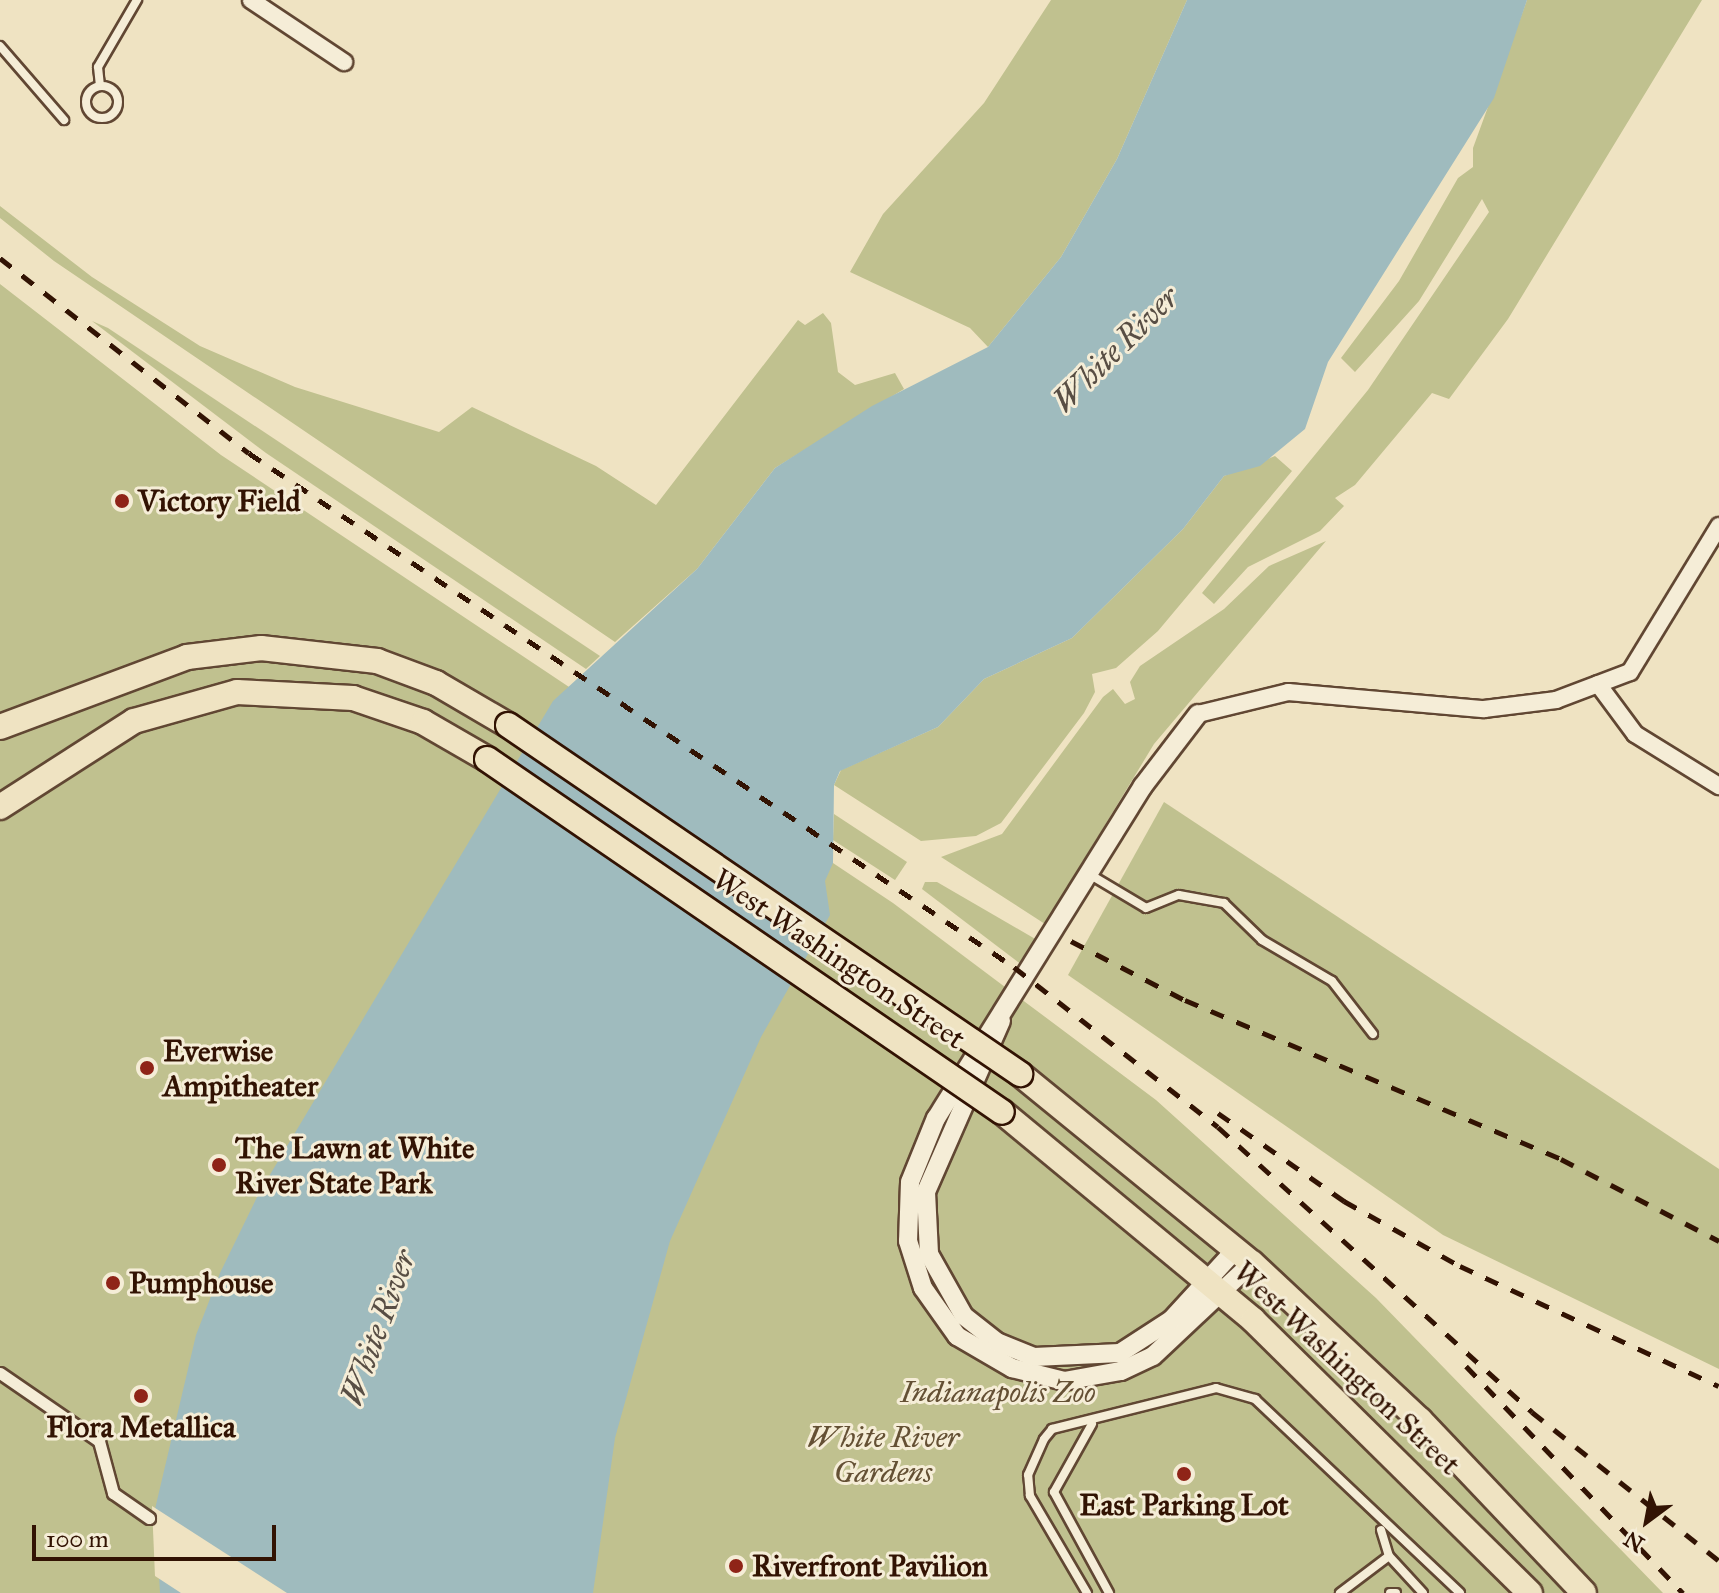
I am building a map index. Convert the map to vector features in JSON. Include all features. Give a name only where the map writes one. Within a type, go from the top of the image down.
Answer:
[{"type":"main road","name":"West Washington Street","points":[[0,727],[187,657],[261,648],[377,661],[436,683],[508,725],[1020,1074],[1244,1256],[1420,1420],[1584,1593]]},
{"type":"main road","name":"West Washington Street","points":[[0,807],[134,721],[237,692],[353,698],[423,722],[487,759],[1002,1112],[1215,1287],[1394,1453],[1530,1593]]},
{"type":"street","points":[[251,0],[344,62]]},
{"type":"street","points":[[1244,1256],[1215,1287],[1149,1337],[1091,1360],[1034,1357],[997,1342],[964,1316],[929,1254],[926,1192],[1001,1021],[1088,874],[1198,714],[1288,692],[1484,709],[1556,700],[1630,672],[1719,526]]},
{"type":"street","points":[[1598,684],[1635,734],[1719,786]]},
{"type":"street","points":[[0,1373],[99,1441],[113,1493],[149,1518]]},
{"type":"lane","points":[[100,86],[98,67],[137,0]]},
{"type":"lane","points":[[0,46],[64,120]]},
{"type":"lane","points":[[1088,874],[1146,908],[1179,895],[1224,903],[1262,940],[1332,981],[1373,1034]]},
{"type":"lane","points":[[1087,1593],[1039,1518],[1028,1475],[1052,1429],[1092,1424],[1187,1390],[1237,1389],[1288,1426],[1460,1593]]},
{"type":"lane","points":[[1092,1424],[1054,1492],[1109,1593]]},
{"type":"lane","points":[[1381,1530],[1389,1556],[1423,1593]]},
{"type":"lane","points":[[1340,1593],[1389,1556]]},
{"type":"green space","points":[[1051,0],[1187,0],[1117,159],[1061,257],[988,347],[970,328],[850,272],[883,214],[984,103]]},
{"type":"green space","points":[[1527,0],[1702,0],[1508,319],[1449,399],[1432,393],[1355,485],[1335,498],[1344,506],[1320,531],[1248,567],[1214,604],[1202,593],[1368,390],[1489,212],[1482,199],[1419,301],[1355,372],[1341,358],[1399,281],[1458,178],[1473,167],[1473,148]]},
{"type":"green space","points":[[0,206],[92,277],[200,346],[295,387],[439,432],[472,407],[596,466],[656,505],[798,320],[805,325],[823,313],[831,323],[838,372],[855,385],[895,373],[904,389],[775,468],[697,569],[615,642],[54,261],[0,218]]},
{"type":"green space","points":[[0,284],[221,455],[893,903],[1156,1100],[1376,1298],[1663,1593],[0,1593]]},
{"type":"green space","points":[[92,321],[108,328],[600,656],[586,669],[266,453]]},
{"type":"green space","points":[[1275,456],[1292,471],[1158,631],[1116,668],[1092,674],[1095,692],[1084,713],[1001,823],[976,836],[921,841],[834,785],[841,770],[938,727],[984,679],[1072,638],[1183,529],[1224,476]]},
{"type":"green space","points":[[1326,541],[1154,744],[1045,924],[941,857],[1002,834],[1103,697],[1113,689],[1125,704],[1135,699],[1130,682],[1140,666],[1224,609],[1269,566]]},
{"type":"green space","points":[[1164,802],[1719,1169],[1719,1369],[1443,1235],[1068,975]]},
{"type":"green space","points":[[834,814],[907,862],[895,880],[833,840]]},
{"type":"green space","points":[[925,882],[937,882],[1037,940],[1022,965],[922,889]]},
{"type":"water","name":"White River","points":[[1187,0],[1527,0],[1494,98],[1328,362],[1305,429],[1260,466],[1224,476],[1183,529],[1072,638],[984,679],[938,727],[840,771],[834,785],[833,863],[825,881],[830,915],[761,1037],[670,1241],[615,1438],[593,1593],[160,1593],[155,1509],[196,1335],[220,1273],[259,1193],[553,701],[697,569],[775,468],[872,406],[988,347],[1061,257],[1117,159]]},
{"type":"pier","points":[[152,1506],[287,1593],[181,1593],[155,1576]]},
{"type":"railway","points":[[0,258],[249,453],[1014,967],[1218,1127],[1532,1412],[1719,1561]]},
{"type":"railway","points":[[1071,941],[1185,1000],[1561,1159],[1719,1241]]},
{"type":"railway","points":[[1218,1113],[1344,1201],[1460,1266],[1719,1386]]},
{"type":"railway","points":[[1466,1366],[1683,1593]]},
{"type":"place","name":"Victory Field","points":[[122,501]]},
{"type":"place","name":"Everwise Ampitheater","points":[[147,1068]]},
{"type":"place","name":"The Lawn at White River State Park","points":[[219,1165]]},
{"type":"place","name":"Pumphouse","points":[[113,1283]]},
{"type":"place","name":"Flora Metallica","points":[[141,1396]]},
{"type":"place","name":"East Parking Lot","points":[[1184,1474]]},
{"type":"place","name":"Riverfront Pavilion","points":[[736,1566]]},
{"type":"park label","name":"Indianapolis Zoo","points":[[998,1392]]},
{"type":"park label","name":"White River Gardens","points":[[883,1454]]}]
